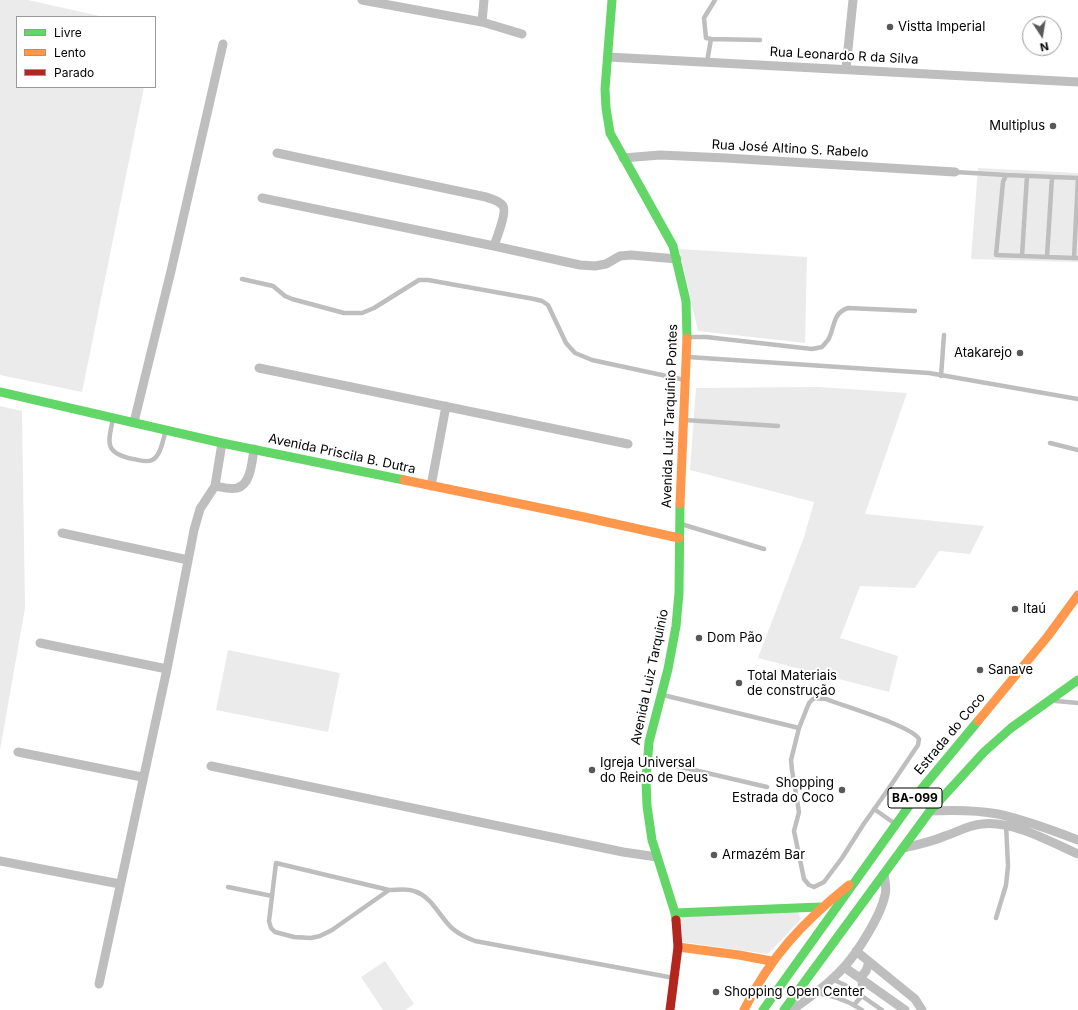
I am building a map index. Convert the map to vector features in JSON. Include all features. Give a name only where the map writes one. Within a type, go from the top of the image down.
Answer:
[{"type":"main road","name":"Avenida Luiz Tarquínio Pontes","points":[[612,0],[605,89],[610,133],[673,246],[686,301],[687,356],[679,538]]},
{"type":"main road","name":"Avenida Priscila B. Dutra","points":[[0,392],[222,443],[679,538]]},
{"type":"main road","name":"Avenida Luiz Tarquinio","points":[[670,1010],[678,946],[676,913],[657,857],[647,806],[646,780],[649,742],[668,669],[676,626],[679,593],[679,538]]},
{"type":"main road","name":"Estrada do Coco","points":[[763,1010],[909,805],[1048,636],[1078,595]]},
{"type":"main road","name":"BA-099","points":[[784,1010],[930,811],[984,752],[1011,728],[1078,680]]},
{"type":"main road","points":[[744,1010],[771,961],[788,940],[820,907],[859,876]]},
{"type":"main road","points":[[676,913],[820,907]]},
{"type":"main road","points":[[678,946],[739,954],[771,961]]},
{"type":"street","points":[[362,0],[482,22],[522,34]]},
{"type":"street","points":[[482,22],[484,0]]},
{"type":"street","points":[[846,69],[853,0]]},
{"type":"street","points":[[134,422],[171,271],[223,44]]},
{"type":"street","name":"Rua Leonardo R da Silva","points":[[608,57],[1078,82]]},
{"type":"street","points":[[277,153],[496,200],[502,206],[504,211],[494,246]]},
{"type":"street","name":"Rua José Altino S. Rabelo","points":[[623,158],[660,155],[955,172]]},
{"type":"street","points":[[262,198],[494,246],[580,266],[606,264],[620,256],[631,255],[677,259]]},
{"type":"street","points":[[259,368],[628,444]]},
{"type":"street","points":[[431,486],[446,406]]},
{"type":"street","points":[[99,984],[194,530],[200,509],[214,486],[222,443]]},
{"type":"street","points":[[214,486],[229,489],[237,488],[243,485],[249,476],[254,449]]},
{"type":"street","points":[[62,533],[188,560]]},
{"type":"street","points":[[40,643],[166,669]]},
{"type":"street","points":[[18,752],[142,777]]},
{"type":"street","points":[[211,766],[623,852],[657,857]]},
{"type":"street","points":[[930,811],[997,814],[1007,821],[1078,854]]},
{"type":"street","points":[[903,848],[928,842],[982,824],[1002,824],[1007,821],[1057,832],[1078,840]]},
{"type":"street","points":[[1053,843],[1057,832]]},
{"type":"street","points":[[0,861],[120,884]]},
{"type":"street","points":[[792,1010],[832,979],[844,967],[856,951],[875,921],[883,904],[886,894],[884,874]]},
{"type":"street","points":[[856,951],[915,998],[921,1010]]},
{"type":"street","points":[[860,978],[866,971],[870,962]]},
{"type":"street","points":[[844,967],[905,1010]]},
{"type":"lane","points":[[715,0],[704,18],[706,38],[760,40]]},
{"type":"lane","points":[[707,62],[711,39]]},
{"type":"lane","points":[[955,172],[1078,178],[1076,258],[996,255],[1003,182],[1006,175]]},
{"type":"lane","points":[[1022,256],[1027,176]]},
{"type":"lane","points":[[1047,257],[1052,177]]},
{"type":"lane","points":[[242,280],[273,286],[285,296],[292,299],[344,313],[362,313],[374,308],[419,280],[428,280],[534,299],[542,301],[548,305],[566,343],[575,353],[592,360],[686,381]]},
{"type":"lane","points":[[687,337],[706,337],[812,349],[822,347],[828,339],[838,314],[842,310],[848,308],[915,311]]},
{"type":"lane","points":[[941,376],[944,335]]},
{"type":"lane","points":[[687,356],[921,373],[1078,399]]},
{"type":"lane","points":[[114,417],[108,440],[109,445],[123,457],[147,461],[152,460],[159,453],[166,429]]},
{"type":"lane","points":[[684,420],[778,426]]},
{"type":"lane","points":[[1050,443],[1078,450]]},
{"type":"lane","points":[[679,524],[764,549]]},
{"type":"lane","points":[[661,695],[799,728]]},
{"type":"lane","points":[[814,698],[819,698],[899,726],[917,735],[919,739],[918,745],[842,858],[824,882],[814,887],[809,885],[804,879],[794,831],[798,812],[792,760],[799,728],[809,703],[814,698]]},
{"type":"lane","points":[[1050,701],[1078,702]]},
{"type":"lane","points":[[647,762],[664,763],[767,787]]},
{"type":"lane","points":[[887,791],[909,805]]},
{"type":"lane","points":[[874,809],[896,824]]},
{"type":"lane","points":[[996,918],[1006,885],[1008,866],[1007,821]]},
{"type":"lane","points":[[389,890],[332,930],[320,936],[311,938],[294,937],[275,932],[271,928],[269,921],[276,863],[389,890],[402,889],[414,891],[423,895],[433,904],[452,929],[475,941],[674,978]]},
{"type":"lane","points":[[228,887],[272,896]]},
{"type":"lane","points":[[854,1005],[859,1001],[861,995],[860,978]]},
{"type":"lane","points":[[832,979],[861,995],[882,1010]]},
{"type":"lane","points":[[814,993],[834,996],[862,1010]]},
{"type":"shaded area","points":[[0,0],[28,0],[100,16],[16,16],[16,88],[144,88],[82,392],[0,375]]},
{"type":"shaded area","points":[[978,168],[1078,173],[1078,262],[971,259]]},
{"type":"shaded area","points":[[679,249],[807,257],[805,343],[698,331]]},
{"type":"shaded area","points":[[819,387],[907,393],[865,514],[984,526],[970,554],[939,551],[915,588],[860,586],[840,638],[898,656],[889,692],[758,658],[804,537],[814,502],[690,470],[696,388]]},
{"type":"shaded area","points":[[0,406],[22,411],[25,608],[0,750]]},
{"type":"shaded area","points":[[228,650],[340,673],[328,732],[216,710]]},
{"type":"shaded area","points":[[798,912],[801,919],[768,954],[682,942],[681,916]]},
{"type":"shaded area","points":[[385,961],[414,1004],[405,1010],[383,1010],[361,977]]},
{"type":"traffic: fast","points":[[612,0],[605,89],[610,133],[673,246],[686,301],[687,338]]},
{"type":"traffic: fast","points":[[0,392],[222,443],[404,480]]},
{"type":"traffic: fast","points":[[676,920],[652,840],[647,806],[646,780],[649,742],[668,669],[676,626],[679,593],[680,504]]},
{"type":"traffic: fast","points":[[784,1010],[930,811],[984,752],[1011,728],[1078,680]]},
{"type":"traffic: fast","points":[[763,1010],[919,792],[978,721]]},
{"type":"traffic: fast","points":[[675,913],[820,907]]},
{"type":"traffic: slow","points":[[680,504],[687,338]]},
{"type":"traffic: slow","points":[[404,480],[679,538]]},
{"type":"traffic: slow","points":[[978,721],[1048,636],[1078,595]]},
{"type":"traffic: slow","points":[[744,1010],[765,973],[789,942],[802,927],[849,885]]},
{"type":"traffic: slow","points":[[678,947],[771,961]]},
{"type":"traffic: jam","points":[[670,1010],[678,947],[676,920]]},
{"type":"place","name":"Vistta Imperial","points":[[890,27]]},
{"type":"place","name":"Multiplus","points":[[1053,126]]},
{"type":"place","name":"Atakarejo","points":[[1020,353]]},
{"type":"place","name":"Itaú","points":[[1015,609]]},
{"type":"place","name":"Dom Pão","points":[[699,638]]},
{"type":"place","name":"Sanave","points":[[980,670]]},
{"type":"place","name":"Total Materiais de construção","points":[[739,683]]},
{"type":"place","name":"Igreja Universal do Reino de Deus","points":[[592,770]]},
{"type":"place","name":"Shopping Estrada do Coco","points":[[842,790]]},
{"type":"place","name":"Armazém Bar","points":[[714,855]]},
{"type":"place","name":"Shopping Open Center","points":[[716,992]]}]
